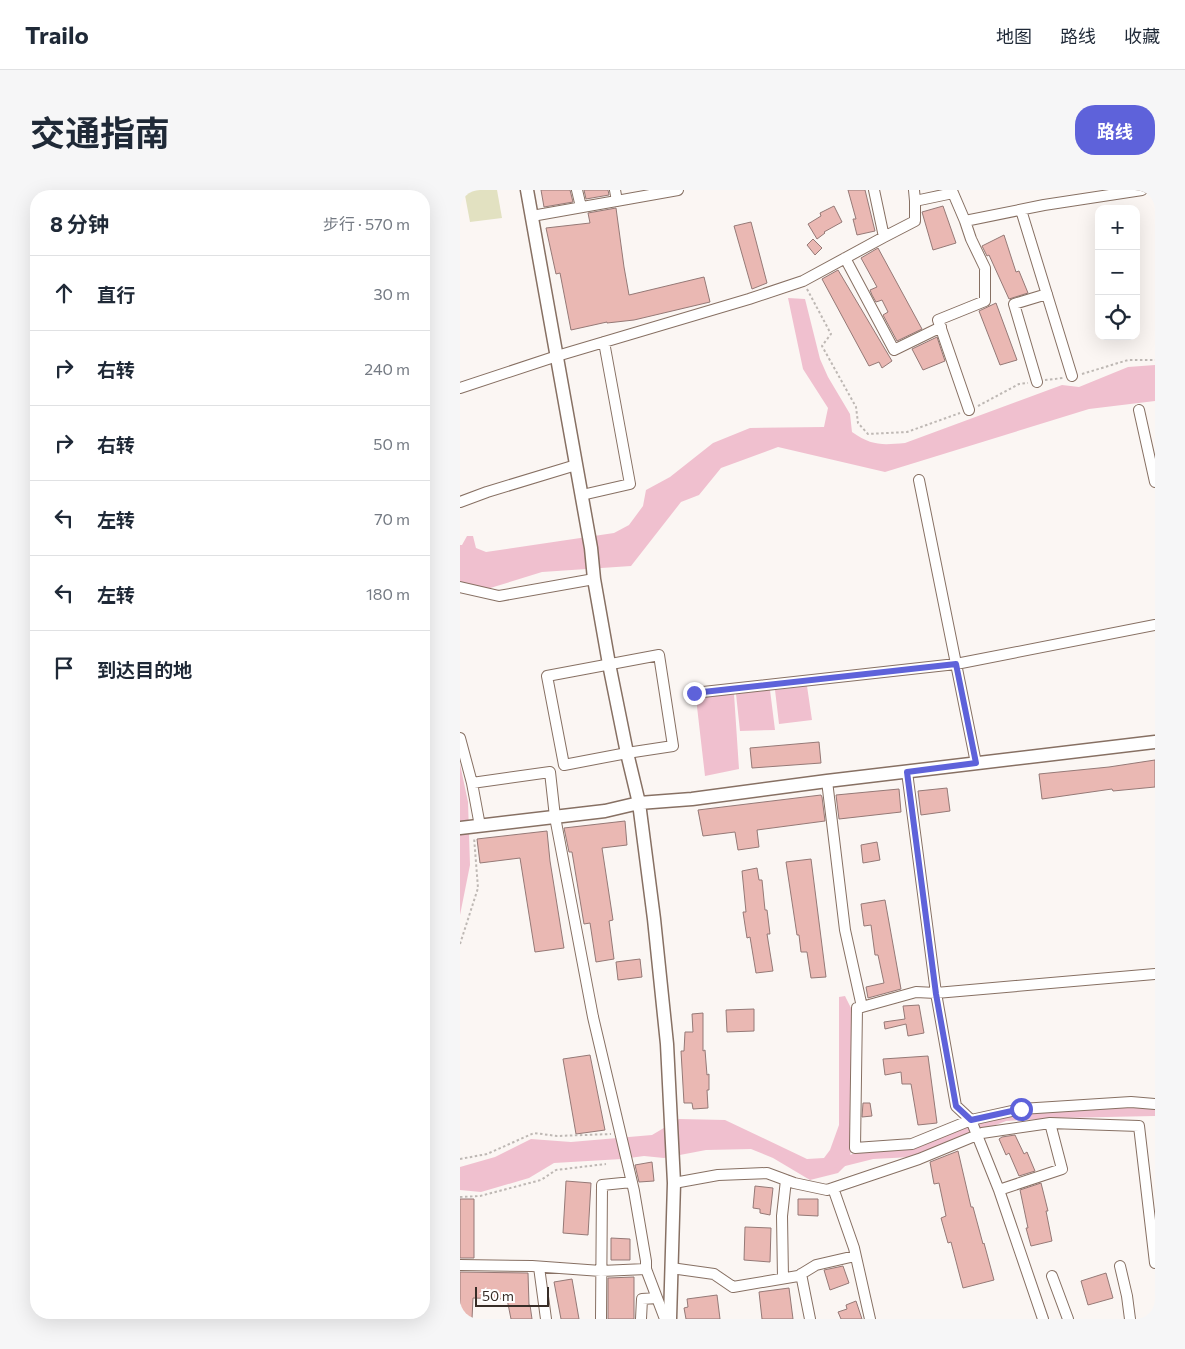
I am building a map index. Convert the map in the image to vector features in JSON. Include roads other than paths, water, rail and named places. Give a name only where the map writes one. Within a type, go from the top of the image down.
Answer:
[{"type":"street","points":[[527,190],[582,495],[609,664],[639,803],[654,920],[667,1044],[674,1180],[670,1319]]},
{"type":"street","points":[[577,190],[581,207]]},
{"type":"street","points":[[615,190],[617,201]]},
{"type":"street","points":[[532,216],[662,191],[678,190]]},
{"type":"street","points":[[874,190],[884,237]]},
{"type":"street","points":[[965,220],[1044,205],[1142,190]]},
{"type":"street","points":[[460,388],[557,356],[803,281],[915,222],[915,195],[953,193],[965,220],[971,240],[985,268],[985,301],[938,320],[969,410]]},
{"type":"street","points":[[1021,210],[1072,376]]},
{"type":"street","points":[[845,258],[894,350],[941,327]]},
{"type":"street","points":[[1037,382],[1014,304],[1047,294]]},
{"type":"street","points":[[582,495],[630,484],[604,342]]},
{"type":"street","points":[[1139,410],[1155,482]]},
{"type":"street","points":[[460,502],[576,465]]},
{"type":"street","points":[[919,480],[976,763]]},
{"type":"street","points":[[460,587],[499,596],[594,578]]},
{"type":"street","points":[[694,693],[956,664],[1155,625]]},
{"type":"street","points":[[472,783],[550,772],[564,765],[673,746],[659,655],[547,676],[564,765]]},
{"type":"street","points":[[460,738],[472,783],[476,826]]},
{"type":"street","points":[[460,828],[605,811],[639,803],[692,799],[1155,742]]},
{"type":"street","points":[[550,772],[554,817],[593,1017],[632,1182],[646,1269],[665,1319]]},
{"type":"street","points":[[907,772],[936,994],[956,1106],[971,1120],[999,1190],[1043,1319]]},
{"type":"street","points":[[827,781],[845,930],[862,1007]]},
{"type":"street","points":[[1155,974],[936,994],[916,992],[857,1008],[855,1148],[912,1144],[971,1120],[1021,1109],[1131,1102],[1155,1104]]},
{"type":"street","points":[[674,1180],[718,1175],[768,1173],[794,1183],[827,1190],[919,1159],[982,1133],[1050,1123],[1139,1126],[1155,1263]]},
{"type":"street","points":[[999,1190],[1062,1169],[1050,1123]]},
{"type":"street","points":[[783,1278],[782,1216],[786,1180]]},
{"type":"street","points":[[601,1319],[602,1185],[632,1182]]},
{"type":"street","points":[[833,1188],[856,1256],[870,1319]]},
{"type":"street","points":[[671,1268],[714,1274],[733,1287],[800,1274],[816,1265],[856,1256]]},
{"type":"street","points":[[460,1265],[593,1269],[601,1271],[646,1269]]},
{"type":"street","points":[[1120,1266],[1130,1319]]},
{"type":"street","points":[[539,1267],[546,1319]]},
{"type":"street","points":[[800,1274],[810,1319]]},
{"type":"street","points":[[1052,1276],[1068,1319]]},
{"type":"street","points":[[640,1319],[642,1299],[657,1298]]},
{"type":"waterway","points":[[837,1163],[873,1154],[911,1152],[1005,1116],[1155,1111]]}]
